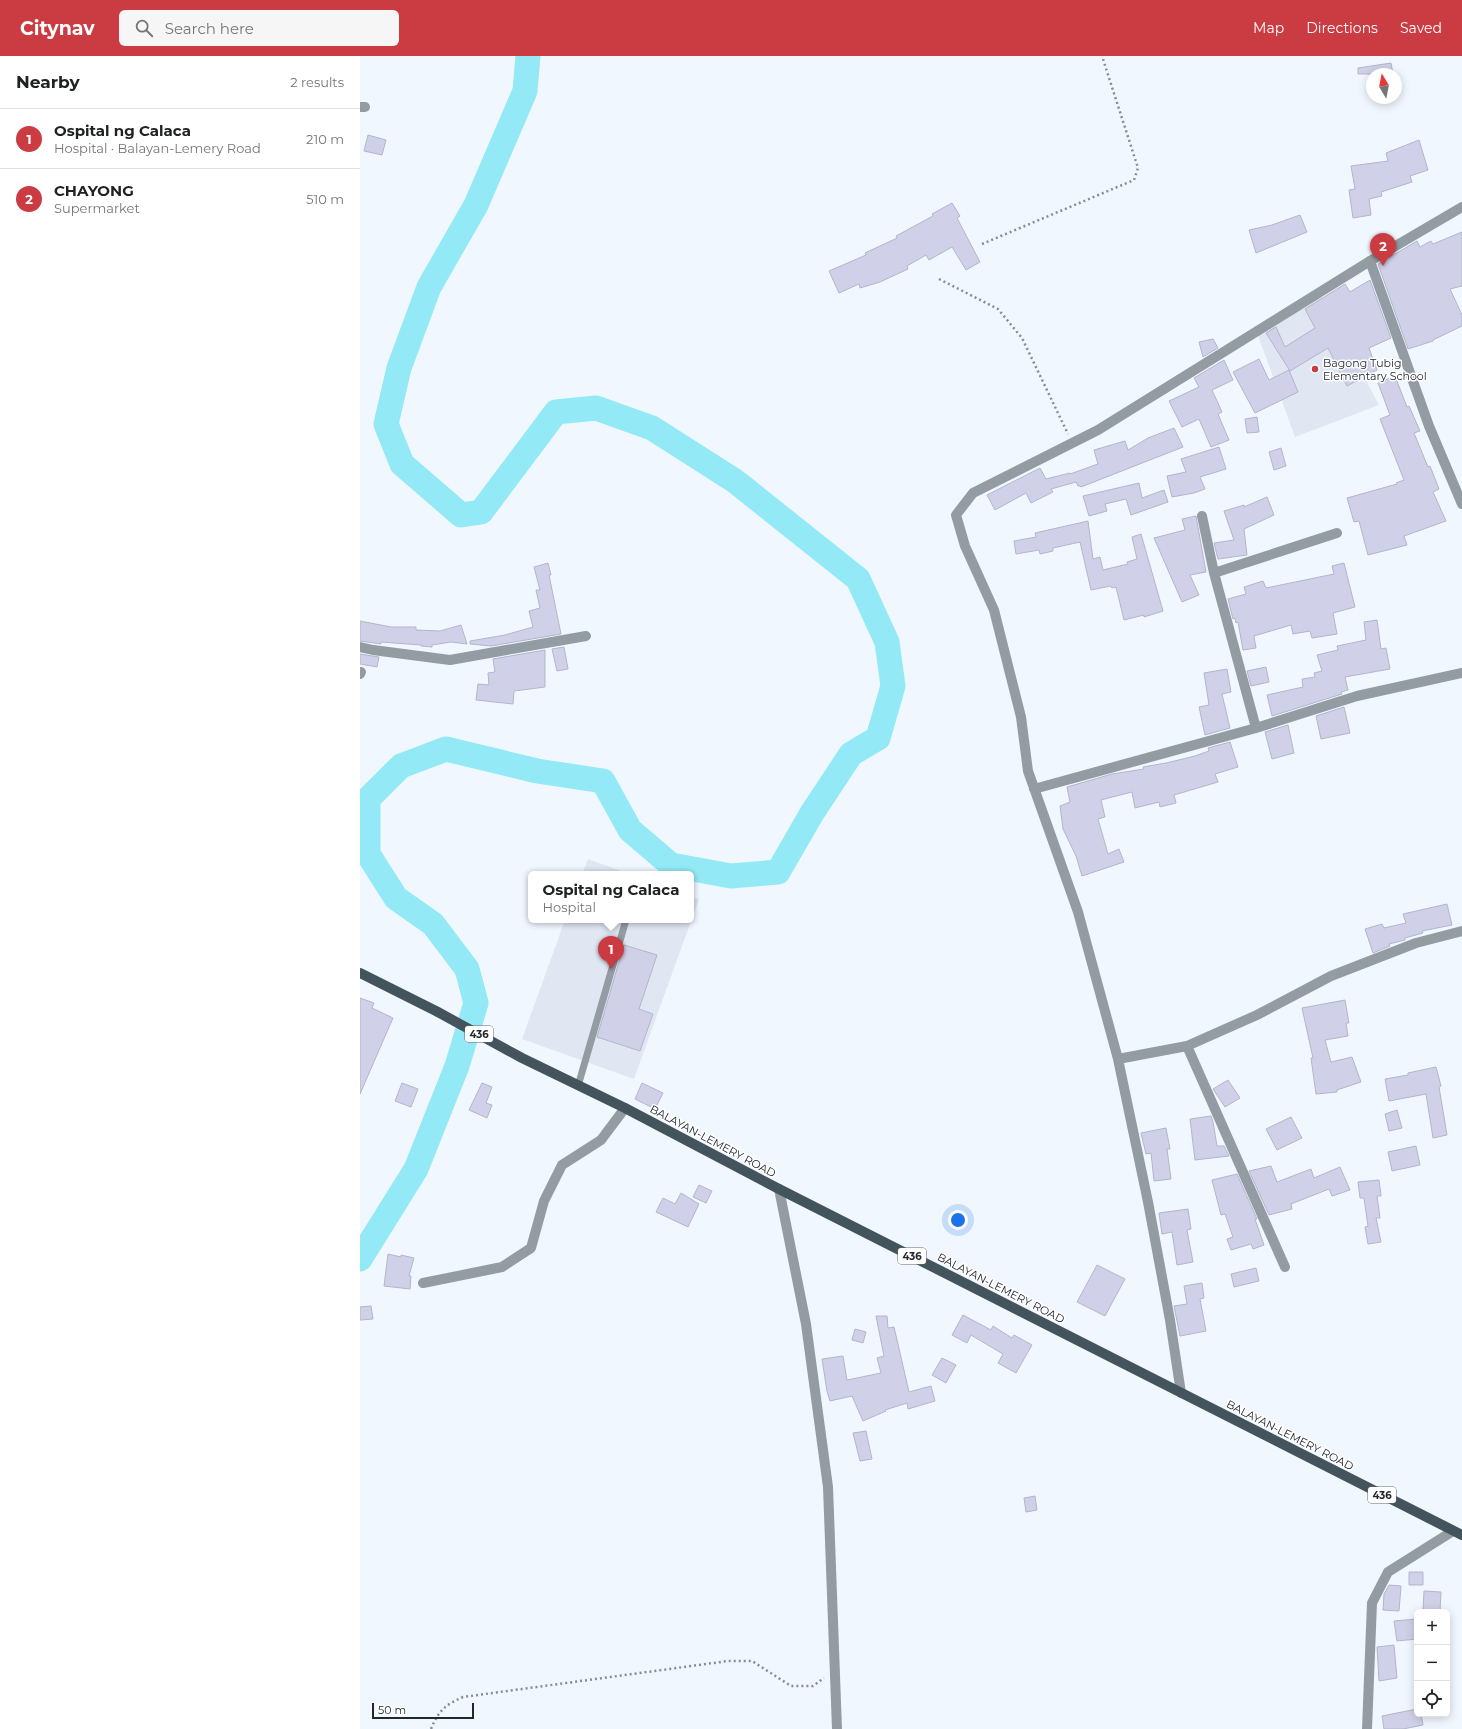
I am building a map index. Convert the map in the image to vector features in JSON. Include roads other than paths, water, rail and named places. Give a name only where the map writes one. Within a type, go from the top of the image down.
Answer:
[{"type":"main road","name":"BALAYAN-LEMERY ROAD","points":[[360,973],[436,1011],[522,1058],[625,1108],[779,1189],[1457,1533]]},
{"type":"street","points":[[1181,1393],[1170,1320],[1118,1059],[1078,912],[1028,771],[1021,717],[994,610],[965,546],[956,515],[973,493],[1098,430],[1370,261],[1462,207]]},
{"type":"street","points":[[1370,261],[1429,426],[1462,504]]},
{"type":"street","points":[[1202,516],[1214,573],[1256,728]]},
{"type":"street","points":[[1214,573],[1336,533]]},
{"type":"street","points":[[360,647],[450,660],[586,636]]},
{"type":"street","points":[[1034,789],[1256,728],[1357,696],[1462,673]]},
{"type":"street","points":[[1118,1059],[1187,1046],[1257,1015],[1331,976],[1416,943],[1462,931]]},
{"type":"street","points":[[1187,1046],[1285,1267]]},
{"type":"street","points":[[423,1284],[502,1267],[531,1248],[544,1201],[562,1165],[601,1140],[625,1108]]},
{"type":"street","points":[[779,1189],[806,1324],[828,1487],[837,1729]]},
{"type":"street","points":[[1367,1729],[1372,1603],[1388,1572],[1457,1533]]},
{"type":"lane","points":[[578,1086],[625,923]]},
{"type":"waterway","points":[[360,1259],[416,1169],[457,1066],[476,1003],[467,969],[433,924],[396,898],[368,854],[368,799],[401,766],[446,749],[537,771],[603,781],[630,830],[671,865],[731,876],[778,872],[812,813],[851,754],[878,738],[893,686],[887,642],[858,579],[735,481],[652,428],[596,408],[556,412],[481,512],[461,515],[402,464],[386,424],[399,368],[429,287],[476,205],[525,91],[528,56]]},
{"type":"place","name":"CHAYONG","points":[[1383,266]]},
{"type":"place","name":"Bagong Tubig Elementary School","points":[[1315,369]]},
{"type":"place","name":"Ospital ng Calaca","points":[[611,969]]}]
